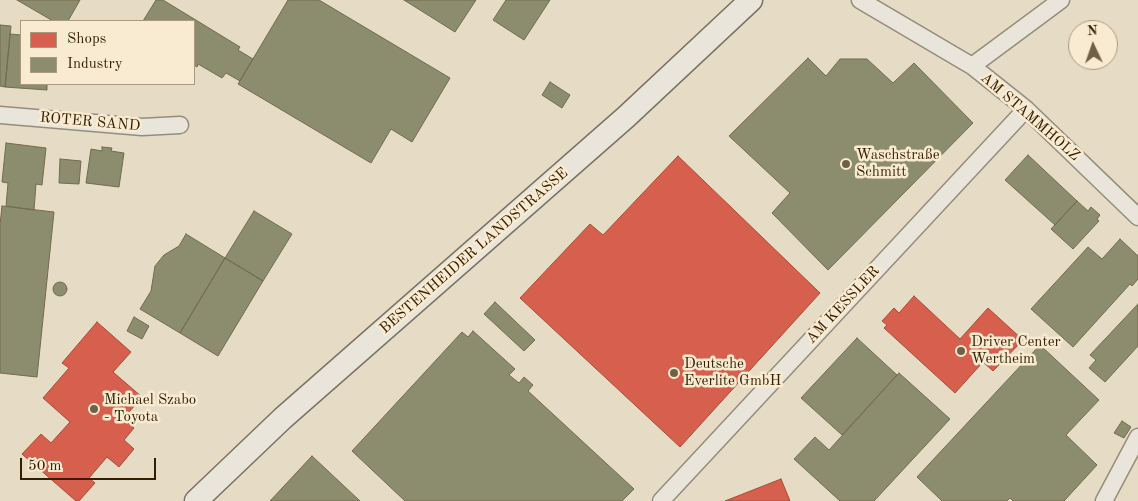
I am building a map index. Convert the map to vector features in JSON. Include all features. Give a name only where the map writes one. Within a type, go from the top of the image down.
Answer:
[{"type":"main road","name":"BESTENHEIDER LANDSTRASSE","points":[[196,501],[283,418],[619,123],[752,0]]},
{"type":"street","name":"AM STAMMHOLZ","points":[[860,0],[972,66],[1026,109],[1138,217]]},
{"type":"street","points":[[972,66],[1061,0]]},
{"type":"street","name":"AM KESSLER","points":[[661,501],[1026,109]]},
{"type":"street","name":"ROTER SAND","points":[[0,115],[142,127],[180,125]]},
{"type":"street","points":[[1104,501],[1138,438]]},
{"type":"building: Shops","name":"Deutsche Everlite GmbH","points":[[678,156],[820,293],[680,447],[520,298],[590,224],[603,235]]},
{"type":"building: Shops","name":"Driver Center Wertheim","points":[[914,296],[960,339],[988,308],[1023,340],[993,371],[983,362],[955,393],[884,328],[887,325],[882,321],[894,308],[899,313]]},
{"type":"building: Shops","name":"Michael Szabo - Toyota","points":[[97,322],[131,352],[113,372],[142,397],[123,419],[134,428],[124,440],[134,449],[119,467],[107,457],[89,478],[95,483],[79,501],[76,501],[22,454],[41,434],[51,443],[70,422],[43,398],[69,368],[62,363]]},
{"type":"building: Shops","points":[[781,479],[790,501],[725,501]]},
{"type":"building: Industry","points":[[17,0],[80,0],[69,20],[51,20]]},
{"type":"building: Industry","points":[[156,0],[163,0],[240,47],[238,50],[253,59],[240,81],[226,73],[222,78],[198,64],[197,67],[195,66],[195,20],[144,20]]},
{"type":"building: Industry","points":[[288,0],[319,0],[450,78],[412,142],[391,129],[371,163],[238,84]]},
{"type":"building: Industry","points":[[404,0],[476,0],[455,32]]},
{"type":"building: Industry","points":[[506,0],[550,0],[524,40],[493,20]]},
{"type":"building: Industry","points":[[0,25],[11,26],[5,87],[0,86]]},
{"type":"building: Industry","points":[[10,34],[20,35],[20,85],[47,85],[47,90],[5,87]]},
{"type":"building: Industry","name":"Waschstraße Schmitt","points":[[808,58],[826,76],[840,59],[867,59],[893,83],[914,63],[973,123],[828,270],[772,213],[790,193],[729,136]]},
{"type":"building: Industry","points":[[550,82],[570,95],[562,108],[542,95]]},
{"type":"building: Industry","points":[[6,143],[46,148],[42,185],[36,184],[34,210],[6,206],[8,183],[2,182]]},
{"type":"building: Industry","points":[[102,147],[112,148],[111,151],[124,153],[119,187],[86,183],[91,149],[102,151]]},
{"type":"building: Industry","points":[[1028,155],[1077,201],[1055,225],[1005,180]]},
{"type":"building: Industry","points":[[60,159],[81,161],[79,184],[59,183]]},
{"type":"building: Industry","points":[[1077,201],[1088,211],[1091,207],[1100,215],[1097,219],[1099,221],[1073,249],[1051,229]]},
{"type":"building: Industry","points":[[2,206],[54,212],[37,377],[0,373],[0,225]]},
{"type":"building: Industry","points":[[254,211],[292,234],[263,281],[225,258]]},
{"type":"building: Industry","points":[[186,234],[225,258],[180,333],[140,309],[151,291],[155,266],[164,255],[179,246]]},
{"type":"building: Industry","points":[[1120,239],[1138,256],[1138,279],[1132,286],[1130,284],[1073,347],[1031,309],[1088,247],[1102,259]]},
{"type":"building: Industry","points":[[225,258],[263,281],[218,356],[180,333]]},
{"type":"building: Industry","points":[[57,282],[63,282],[67,289],[63,296],[57,296],[53,292],[53,286]]},
{"type":"building: Industry","points":[[495,302],[535,340],[524,351],[484,314]]},
{"type":"building: Industry","points":[[1138,304],[1138,346],[1105,382],[1089,368],[1096,360],[1090,355]]},
{"type":"building: Industry","points":[[134,317],[149,326],[142,339],[127,331]]},
{"type":"building: Industry","points":[[473,331],[515,369],[509,375],[519,383],[524,377],[533,385],[528,391],[634,489],[622,501],[405,501],[352,451],[462,332],[468,337]]},
{"type":"building: Industry","points":[[857,338],[897,375],[842,435],[801,398]]},
{"type":"building: Industry","points":[[1040,345],[1099,400],[1066,435],[1097,465],[1064,501],[1013,501],[1010,498],[1007,501],[942,501],[917,477]]},
{"type":"building: Industry","points":[[899,373],[950,419],[874,501],[840,501],[794,459],[815,437],[829,450]]},
{"type":"building: Industry","points":[[1122,421],[1131,427],[1124,438],[1114,433]]},
{"type":"building: Industry","points":[[312,456],[360,501],[270,501]]},
{"type":"place","name":"Waschstraße Schmitt","points":[[846,164]]},
{"type":"place","name":"Driver Center Wertheim","points":[[961,351]]},
{"type":"place","name":"Deutsche Everlite GmbH","points":[[674,373]]},
{"type":"place","name":"Michael Szabo - Toyota","points":[[94,409]]}]
